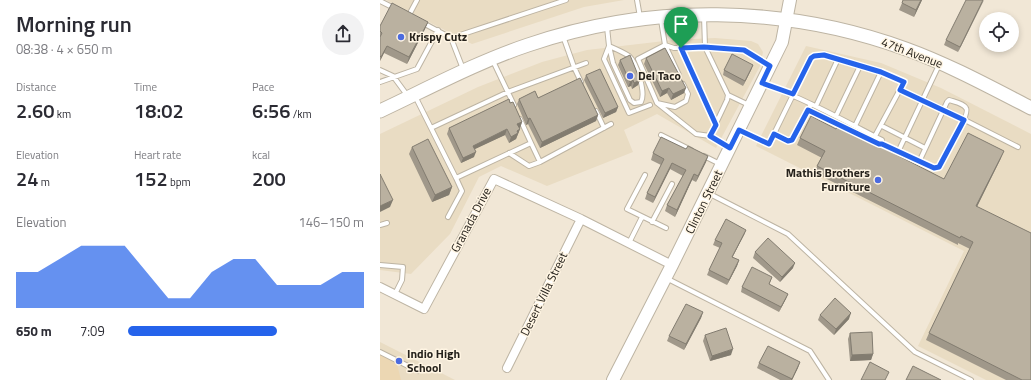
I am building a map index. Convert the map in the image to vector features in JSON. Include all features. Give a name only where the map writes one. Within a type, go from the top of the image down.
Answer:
[{"type":"main road","name":"47th Avenue","points":[[380,111],[492,58],[562,34],[606,24],[661,17],[704,15],[735,15],[786,20],[856,34],[907,49],[940,63],[1031,108]]},
{"type":"street","name":"Clinton Street","points":[[612,380],[666,278],[782,42],[790,0]]},
{"type":"street","name":"Granada Drive","points":[[380,287],[424,309],[494,179],[581,219],[672,265]]},
{"type":"street","name":"Desert Villa Street","points":[[507,368],[581,219]]},
{"type":"lane","points":[[409,15],[417,0]]},
{"type":"lane","points":[[451,38],[566,0]]},
{"type":"lane","points":[[637,0],[640,20]]},
{"type":"lane","points":[[380,1],[397,9]]},
{"type":"lane","points":[[403,12],[451,38],[464,72]]},
{"type":"lane","points":[[704,15],[704,47],[728,95],[751,106]]},
{"type":"lane","points":[[656,103],[674,107],[686,101],[688,94],[665,45],[661,17]]},
{"type":"lane","points":[[606,24],[609,46],[613,63],[630,100],[634,103],[642,102],[644,98],[643,90],[630,57],[609,46]]},
{"type":"lane","points":[[380,82],[392,76],[417,68],[438,30]]},
{"type":"lane","points":[[562,34],[574,67],[584,87]]},
{"type":"lane","points":[[730,148],[710,136],[696,134],[656,103],[638,59],[665,45],[674,48],[704,47],[744,50],[770,66]]},
{"type":"lane","points":[[609,46],[604,59],[629,114],[650,105]]},
{"type":"lane","points":[[681,48],[716,125]]},
{"type":"lane","points":[[739,130],[769,144],[811,58],[814,56],[824,55],[881,72],[904,82],[882,126],[875,136]]},
{"type":"lane","points":[[492,58],[540,162]]},
{"type":"lane","points":[[774,134],[788,141],[792,140],[808,110],[814,105],[838,59]]},
{"type":"lane","points":[[431,128],[508,92],[586,63]]},
{"type":"lane","points":[[898,152],[940,63]]},
{"type":"lane","points":[[836,116],[860,66]]},
{"type":"lane","points":[[380,70],[392,76],[412,96],[431,128],[456,178],[462,191],[448,217]]},
{"type":"lane","points":[[855,126],[881,72]]},
{"type":"lane","points":[[762,83],[793,94],[875,136],[882,140],[882,144]]},
{"type":"lane","points":[[900,90],[943,109],[1018,147]]},
{"type":"lane","points":[[710,136],[728,95]]},
{"type":"lane","points":[[808,110],[879,144],[882,144],[919,162],[934,168],[939,167],[964,120],[966,108],[958,102],[949,100],[943,109],[919,162]]},
{"type":"lane","points":[[594,108],[604,128]]},
{"type":"lane","points":[[509,153],[529,166],[540,162],[611,124]]},
{"type":"lane","points":[[882,126],[925,148]]},
{"type":"lane","points":[[661,135],[695,151]]},
{"type":"lane","points":[[456,178],[531,143]]},
{"type":"lane","points":[[702,155],[722,165]]},
{"type":"lane","points":[[644,175],[627,209],[666,228]]},
{"type":"lane","points":[[652,222],[672,184]]},
{"type":"lane","points":[[708,193],[788,234],[915,352],[971,380]]},
{"type":"lane","points":[[628,243],[642,216]]},
{"type":"lane","points":[[380,226],[387,223]]},
{"type":"lane","points":[[380,266],[402,267],[402,280],[395,295]]},
{"type":"lane","points":[[666,278],[810,351],[829,380]]},
{"type":"lane","points":[[380,352],[418,371]]},
{"type":"shaded area","points":[[386,0],[624,0],[584,7],[472,44]]},
{"type":"shaded area","points":[[715,38],[751,41],[758,44],[763,52],[760,66],[716,148],[657,114],[624,130],[633,152],[547,186],[501,166],[479,177],[450,234],[411,274],[380,270],[380,134],[478,87],[542,62],[587,50],[673,40]]},
{"type":"shaded area","points":[[806,46],[881,63],[941,88],[1031,134],[1031,380],[986,380],[918,346],[964,251],[756,146]]},
{"type":"shaded area","name":"Indio High School","points":[[380,342],[455,380],[380,380]]},
{"type":"shaded area","points":[[380,354],[397,364],[401,380],[380,380]]},
{"type":"building","points":[[903,0],[921,0],[916,10],[902,3]]},
{"type":"building","points":[[966,0],[983,0],[960,47],[946,40]]},
{"type":"building","points":[[392,3],[428,22],[409,57],[387,46],[381,57],[380,56],[380,37],[382,33],[380,31],[380,26]]},
{"type":"building","points":[[665,48],[686,88],[673,94],[669,88],[662,91],[646,58]]},
{"type":"building","points":[[732,54],[753,65],[745,81],[724,70]]},
{"type":"building","points":[[630,55],[640,80],[634,83],[633,80],[630,82],[620,60]]},
{"type":"building","points":[[600,69],[618,107],[605,113],[586,75]]},
{"type":"building","points":[[580,78],[598,115],[542,142],[530,118],[528,119],[519,99],[535,91],[538,98]]},
{"type":"building","points":[[509,99],[510,103],[513,102],[522,122],[517,124],[520,129],[517,131],[518,133],[511,137],[507,129],[473,146],[476,152],[463,158],[449,128]]},
{"type":"building","points":[[811,116],[836,129],[838,125],[944,179],[968,133],[1004,151],[976,206],[1031,233],[1031,380],[1022,380],[929,333],[973,242],[961,236],[960,238],[817,166],[825,151],[800,138]]},
{"type":"building","points":[[661,137],[686,149],[688,146],[708,156],[698,176],[694,174],[677,210],[667,205],[686,170],[672,163],[655,197],[647,193],[664,159],[653,153]]},
{"type":"building","points":[[428,139],[452,187],[435,195],[412,147]]},
{"type":"building","points":[[380,174],[393,200],[380,206]]},
{"type":"building","points":[[726,219],[746,230],[732,257],[739,260],[729,280],[709,270],[722,243],[715,240]]},
{"type":"building","points":[[768,238],[795,263],[782,277],[755,252]]},
{"type":"building","points":[[752,267],[772,277],[769,284],[788,294],[781,307],[742,287]]},
{"type":"building","points":[[835,298],[851,313],[836,329],[820,315]]},
{"type":"building","points":[[686,304],[703,312],[686,344],[669,336]]},
{"type":"building","points":[[726,328],[733,349],[712,356],[705,335]]},
{"type":"building","points":[[872,332],[873,354],[852,355],[850,333]]},
{"type":"building","points":[[768,346],[800,362],[792,379],[759,363]]},
{"type":"building","points":[[870,362],[889,372],[885,380],[861,380]]},
{"type":"building","points":[[913,366],[941,380],[906,380]]},
{"type":"place","name":"Krispy Cutz","points":[[401,37]]},
{"type":"place","name":"Del Taco","points":[[630,76]]},
{"type":"place","name":"Mathis Brothers Furniture","points":[[878,180]]},
{"type":"place","name":"Indio High School","points":[[399,361]]},
{"type":"route","points":[[704,47],[744,50],[770,66],[762,83],[793,94],[811,58],[814,56],[824,55],[881,72],[904,82],[900,90],[964,120],[939,167],[934,168],[808,110],[792,140],[788,141],[774,134],[769,144],[739,130],[730,148],[710,136],[716,125],[681,48],[704,47]]}]
